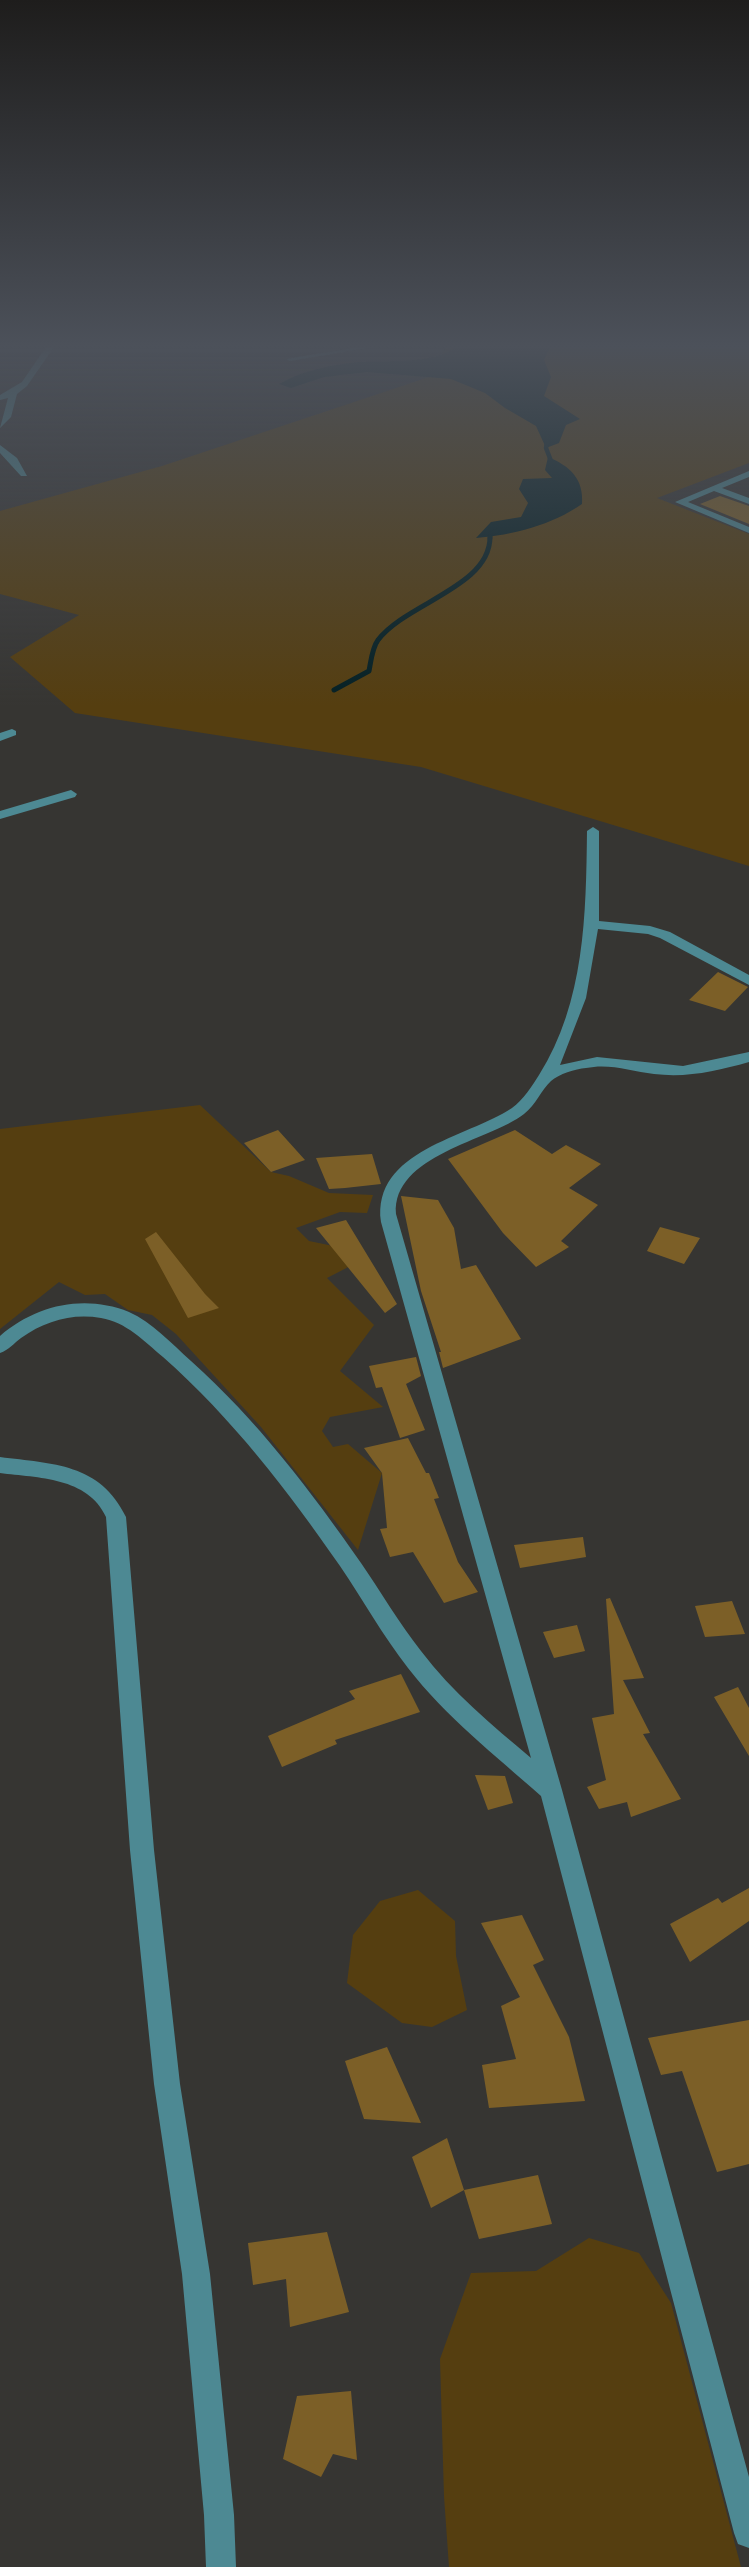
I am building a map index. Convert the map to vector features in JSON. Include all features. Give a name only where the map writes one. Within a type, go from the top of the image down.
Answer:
[{"type":"street","points":[[19,467],[24,474]]},
{"type":"street","points":[[749,474],[680,502],[749,530]]},
{"type":"street","points":[[713,488],[749,501]]},
{"type":"street","points":[[0,815],[71,794]]},
{"type":"street","points":[[593,831],[592,924],[587,963],[576,1004],[546,1077],[533,1099],[518,1111],[414,1164],[398,1179],[388,1199],[393,1235],[551,1790],[749,2533]]},
{"type":"street","points":[[592,924],[650,930],[665,935],[749,981]]},
{"type":"street","points":[[546,1077],[571,1064],[595,1060],[677,1072],[699,1070],[749,1057]]},
{"type":"street","points":[[0,1346],[15,1331],[51,1313],[74,1308],[121,1317],[139,1327],[192,1372],[269,1457],[347,1559],[426,1675],[467,1716],[551,1790]]},
{"type":"street","points":[[0,1465],[52,1473],[81,1481],[106,1495],[112,1503],[116,1517],[142,1850],[167,2084],[196,2274],[219,2515],[221,2567]]},
{"type":"shaded area","points":[[159,467],[739,467],[657,498],[749,534],[749,866],[421,767],[75,713],[10,657],[79,615],[0,594],[0,511]]},
{"type":"shaded area","points":[[200,1105],[271,1172],[289,1176],[329,1193],[373,1195],[367,1213],[340,1212],[296,1228],[309,1241],[343,1248],[358,1262],[327,1278],[374,1325],[340,1371],[383,1407],[330,1417],[322,1431],[333,1447],[348,1444],[382,1473],[358,1550],[261,1427],[176,1334],[152,1315],[128,1310],[105,1294],[85,1295],[59,1282],[0,1329],[0,1129]]},
{"type":"shaded area","points":[[418,1890],[455,1921],[456,1956],[467,2010],[432,2027],[402,2023],[347,1983],[353,1935],[380,1901]]},
{"type":"shaded area","points":[[589,2238],[639,2253],[671,2303],[741,2567],[449,2567],[440,2359],[471,2273],[536,2271]]},
{"type":"water","points":[[546,467],[569,469],[581,487],[582,504],[558,518],[532,528],[476,538],[491,522],[521,517],[528,503],[519,489],[523,479],[552,478],[545,470]]},
{"type":"building","points":[[720,496],[749,506],[749,524],[700,504]]},
{"type":"building","points":[[718,972],[748,987],[725,1011],[689,1000]]},
{"type":"building","points":[[278,1130],[305,1160],[271,1172],[244,1143]]},
{"type":"building","points":[[515,1130],[552,1154],[566,1145],[601,1164],[569,1188],[598,1205],[561,1241],[569,1247],[536,1267],[503,1233],[448,1159]]},
{"type":"building","points":[[372,1154],[381,1184],[345,1188],[329,1189],[316,1158]]},
{"type":"building","points":[[401,1196],[438,1200],[454,1228],[461,1269],[476,1265],[521,1339],[443,1368],[441,1352],[421,1291]]},
{"type":"building","points":[[346,1220],[397,1304],[385,1313],[316,1228]]},
{"type":"building","points":[[660,1227],[700,1238],[684,1264],[647,1251]]},
{"type":"building","points":[[156,1232],[219,1308],[188,1318],[145,1239]]},
{"type":"building","points":[[416,1357],[421,1376],[406,1384],[425,1430],[400,1438],[382,1387],[376,1388],[369,1366]]},
{"type":"building","points":[[408,1438],[426,1473],[429,1473],[439,1498],[434,1499],[458,1562],[478,1592],[444,1603],[413,1552],[390,1557],[380,1529],[387,1528],[382,1473],[364,1448]]},
{"type":"building","points":[[583,1537],[586,1557],[520,1568],[514,1545]]},
{"type":"building","points":[[610,1598],[644,1678],[623,1680],[650,1733],[643,1734],[681,1799],[631,1817],[627,1802],[599,1809],[587,1787],[606,1780],[592,1718],[614,1714],[606,1599]]},
{"type":"building","points":[[732,1601],[745,1634],[705,1637],[695,1606]]},
{"type":"building","points":[[577,1625],[585,1651],[554,1658],[543,1632]]},
{"type":"building","points":[[401,1674],[420,1712],[335,1740],[337,1744],[282,1767],[268,1736],[355,1699],[349,1691]]},
{"type":"building","points":[[738,1687],[749,1708],[749,1756],[714,1697]]},
{"type":"building","points":[[475,1775],[505,1776],[513,1803],[488,1810]]},
{"type":"building","points":[[749,1888],[749,1921],[690,1962],[670,1924],[718,1898],[722,1903]]},
{"type":"building","points":[[522,1915],[544,1960],[533,1965],[569,2037],[585,2101],[489,2108],[482,2065],[516,2059],[501,2006],[520,1997],[481,1923]]},
{"type":"building","points":[[749,2020],[749,2164],[717,2172],[682,2071],[661,2075],[648,2038]]},
{"type":"building","points":[[387,2047],[421,2123],[364,2119],[345,2061]]},
{"type":"building","points":[[447,2138],[464,2190],[431,2208],[412,2157]]},
{"type":"building","points":[[538,2175],[552,2224],[479,2239],[464,2190]]},
{"type":"building","points":[[327,2232],[349,2312],[290,2327],[286,2279],[253,2285],[248,2243]]},
{"type":"building","points":[[351,2391],[357,2460],[333,2454],[321,2477],[283,2459],[297,2396]]},
{"type":"waterway","points":[[490,537],[490,534],[497,531]]},
{"type":"waterway","points":[[334,690],[369,671],[376,643],[391,627],[462,582],[476,569],[486,554],[490,537]]}]
